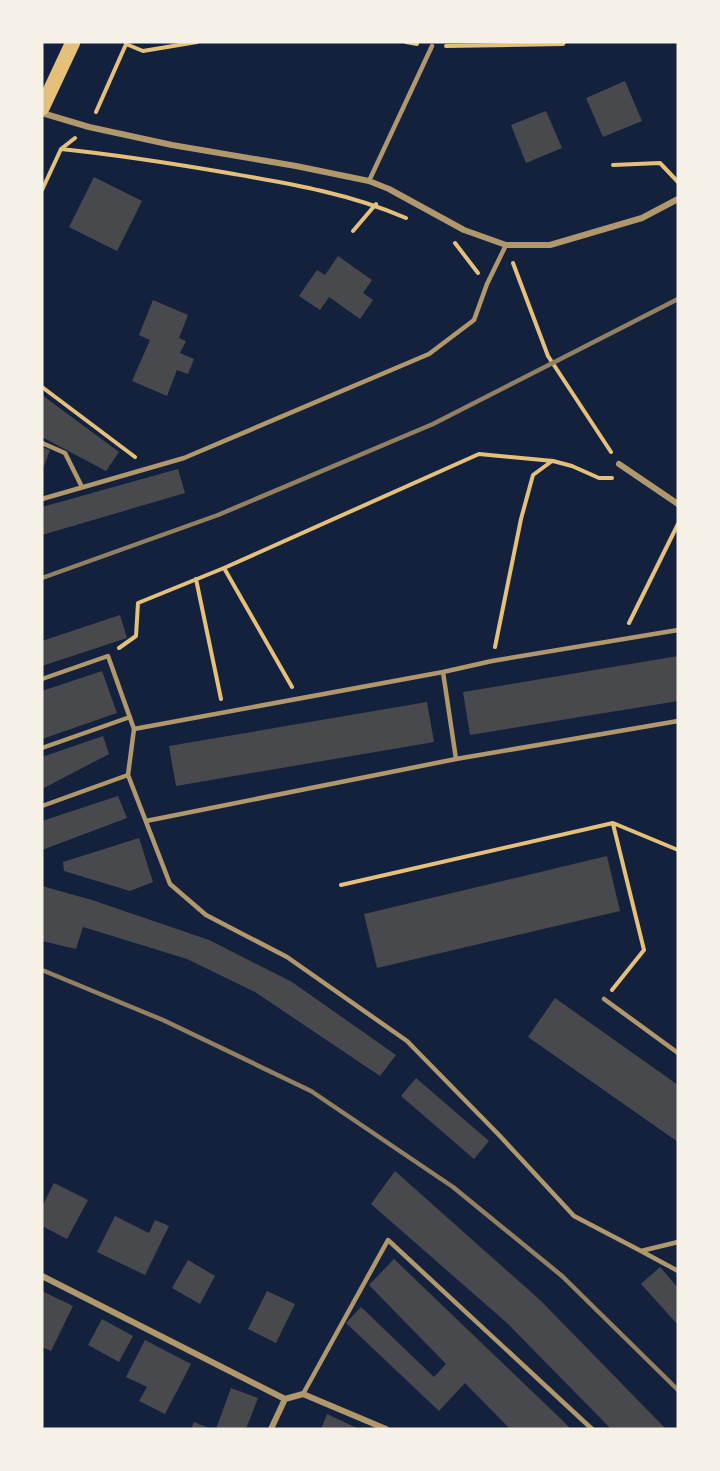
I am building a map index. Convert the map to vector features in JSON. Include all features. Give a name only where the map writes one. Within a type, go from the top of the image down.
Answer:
[{"type":"main road","points":[[42,108],[73,42]]},
{"type":"street","points":[[42,113],[89,127],[172,145],[297,166],[369,182],[389,189],[464,230],[506,245],[550,245],[642,218],[678,199]]},
{"type":"street","points":[[619,465],[678,504]]},
{"type":"street","points":[[42,1275],[285,1399],[303,1395],[386,1429]]},
{"type":"street","points":[[272,1429],[285,1399]]},
{"type":"lane","points":[[369,182],[432,46]]},
{"type":"lane","points":[[42,499],[184,458],[429,354],[474,320],[486,284],[506,245]]},
{"type":"lane","points":[[42,443],[64,453],[82,487]]},
{"type":"lane","points":[[134,729],[492,661],[678,630]]},
{"type":"lane","points":[[42,679],[108,656],[134,729],[128,775],[170,884],[206,915],[287,957],[407,1041],[574,1216],[678,1271]]},
{"type":"lane","points":[[443,672],[456,759]]},
{"type":"lane","points":[[42,748],[130,717]]},
{"type":"lane","points":[[146,821],[456,759],[678,721]]},
{"type":"lane","points":[[42,806],[128,775]]},
{"type":"lane","points":[[604,999],[678,1053]]},
{"type":"lane","points":[[303,1395],[388,1240],[592,1429]]},
{"type":"lane","points":[[641,1251],[678,1242]]},
{"type":"path","points":[[126,44],[143,51],[197,42]]},
{"type":"path","points":[[432,46],[562,44],[564,42]]},
{"type":"path","points":[[61,149],[126,155],[296,185],[376,205],[408,220]]},
{"type":"path","points":[[613,165],[660,163],[678,182]]},
{"type":"path","points":[[353,231],[389,189]]},
{"type":"path","points":[[452,239],[486,284]]},
{"type":"path","points":[[108,656],[136,636],[138,603],[224,568],[479,454],[553,461],[572,466],[599,478],[620,479],[619,465],[549,356],[506,245]]},
{"type":"path","points":[[42,387],[147,467]]},
{"type":"path","points":[[492,661],[521,519],[533,475],[553,461]]},
{"type":"path","points":[[621,640],[678,524]]},
{"type":"path","points":[[224,568],[299,699]]},
{"type":"path","points":[[196,579],[223,713]]},
{"type":"path","points":[[341,885],[613,823],[678,850]]},
{"type":"path","points":[[604,999],[644,950],[613,823]]},
{"type":"building","points":[[625,81],[642,121],[603,137],[586,98]]},
{"type":"building","points":[[546,111],[562,148],[526,163],[511,125]]},
{"type":"building","points":[[94,177],[142,201],[117,251],[69,227]]},
{"type":"building","points":[[338,256],[372,280],[363,293],[373,300],[360,319],[329,297],[320,310],[299,296],[317,270],[325,275]]},
{"type":"building","points":[[153,300],[188,315],[179,338],[186,341],[180,353],[194,359],[188,374],[177,370],[167,396],[132,381],[150,340],[139,335]]},
{"type":"building","points":[[42,395],[119,452],[106,471],[42,437]]},
{"type":"building","points":[[42,447],[50,450],[42,471]]},
{"type":"building","points":[[178,469],[185,493],[42,535],[42,507]]},
{"type":"building","points":[[120,615],[127,638],[42,666],[42,641]]},
{"type":"building","points":[[678,656],[678,701],[470,735],[463,692]]},
{"type":"building","points":[[102,671],[117,713],[42,739],[42,691]]},
{"type":"building","points":[[427,702],[434,742],[176,786],[169,746]]},
{"type":"building","points":[[103,736],[109,754],[42,789],[42,757]]},
{"type":"building","points":[[118,796],[127,818],[42,850],[42,821]]},
{"type":"building","points":[[139,838],[153,882],[130,891],[64,871],[63,862]]},
{"type":"building","points":[[607,856],[620,911],[377,968],[364,914]]},
{"type":"building","points":[[42,886],[92,900],[209,940],[292,982],[396,1055],[380,1076],[255,992],[187,959],[83,927],[76,949],[42,941]]},
{"type":"building","points":[[555,998],[678,1085],[678,1142],[528,1037]]},
{"type":"building","points":[[416,1078],[489,1141],[474,1159],[401,1096]]},
{"type":"building","points":[[395,1171],[541,1301],[666,1429],[611,1429],[507,1323],[371,1204]]},
{"type":"building","points":[[54,1183],[88,1200],[67,1239],[42,1226],[42,1207]]},
{"type":"building","points":[[115,1216],[149,1233],[155,1220],[169,1226],[145,1275],[97,1252]]},
{"type":"building","points":[[394,1259],[571,1429],[510,1429],[465,1383],[439,1411],[346,1323],[361,1307],[434,1377],[446,1364],[369,1285]]},
{"type":"building","points":[[188,1260],[215,1276],[200,1304],[172,1288]]},
{"type":"building","points":[[660,1267],[678,1288],[678,1325],[641,1284]]},
{"type":"building","points":[[42,1291],[73,1306],[51,1351],[42,1347]]},
{"type":"building","points":[[267,1291],[295,1304],[276,1343],[248,1329]]},
{"type":"building","points":[[102,1319],[133,1336],[119,1362],[88,1345]]},
{"type":"building","points":[[145,1340],[191,1364],[165,1414],[139,1401],[147,1387],[126,1377]]},
{"type":"building","points":[[231,1388],[258,1398],[246,1429],[216,1429]]},
{"type":"building","points":[[327,1414],[359,1429],[321,1429]]},
{"type":"building","points":[[194,1422],[211,1429],[191,1429]]},
{"type":"railway","points":[[42,578],[218,515],[433,424],[678,299]]},
{"type":"railway","points":[[42,970],[163,1020],[311,1091],[453,1187],[562,1276],[678,1390]]}]
